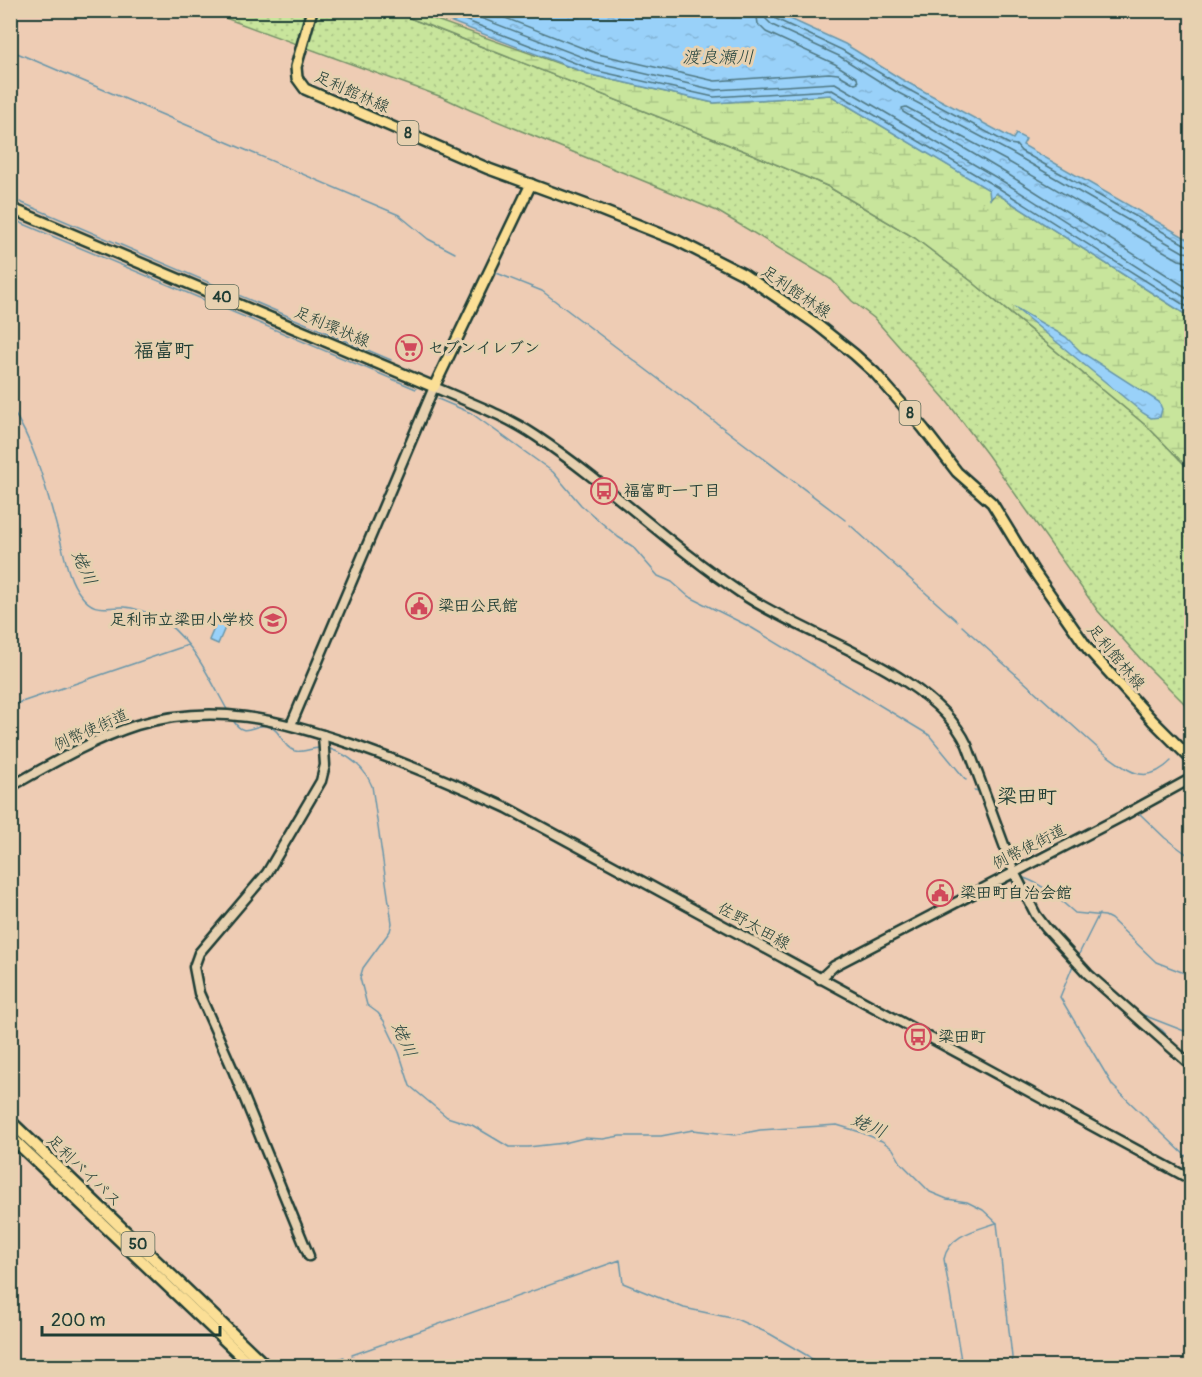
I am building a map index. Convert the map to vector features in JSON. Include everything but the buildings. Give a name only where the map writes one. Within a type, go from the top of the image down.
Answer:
[{"type":"highway","name":"足利バイパス","points":[[10,1121],[266,1366]]},
{"type":"highway","name":"足利バイパス","points":[[10,1136],[252,1366]]},
{"type":"main road","name":"足利館林線","points":[[312,10],[296,71],[299,82],[309,91],[489,169],[675,240],[727,265],[792,307],[854,354],[904,406],[957,472],[992,503],[1033,570],[1088,649],[1191,760]]},
{"type":"main road","points":[[434,387],[531,184]]},
{"type":"main road","name":"足利環状線","points":[[10,207],[434,387]]},
{"type":"street","points":[[291,725],[434,387],[505,418],[535,435],[676,546],[743,594],[767,609],[887,670],[943,710],[960,731],[967,745],[1014,872],[1036,915],[1088,974],[1191,1066]]},
{"type":"street","name":"例幣使街道","points":[[10,787],[86,746],[122,730],[174,717],[229,715],[272,720],[291,725]]},
{"type":"street","name":"佐野太田線","points":[[291,725],[324,739],[418,768],[507,808],[1191,1180]]},
{"type":"street","points":[[309,1256],[195,981],[194,967],[203,948],[271,866],[324,775],[324,739]]},
{"type":"street","name":"例幣使街道","points":[[820,980],[834,966],[1121,817],[1191,778]]},
{"type":"green space","points":[[206,11],[392,11],[827,186],[915,238],[970,280],[1149,428],[1191,471],[1191,710],[1146,665],[1098,611],[987,454],[945,399],[874,318],[852,301],[832,280],[717,211],[442,97]]},
{"type":"green space","points":[[392,11],[411,11],[591,75],[714,103],[830,95],[990,190],[991,199],[996,193],[1191,318],[1191,471],[1149,428],[970,280],[915,238],[827,186]]},
{"type":"water","name":"渡良瀬川","points":[[599,10],[614,13],[622,10],[773,11],[845,44],[901,79],[1013,139],[1016,134],[1026,139],[1023,145],[1191,241],[1191,318],[996,193],[990,199],[989,190],[830,95],[714,103],[591,75],[423,11]]},
{"type":"water","points":[[1014,307],[1066,337],[1081,352],[1159,402],[1162,409],[1160,417],[1151,418],[1143,413]]},
{"type":"water","points":[[218,619],[227,623],[218,644],[209,640]]},
{"type":"waterway","points":[[10,50],[399,215],[428,239],[455,253]]},
{"type":"waterway","points":[[10,199],[15,200]]},
{"type":"waterway","points":[[20,202],[391,360]]},
{"type":"waterway","points":[[14,220],[416,389]]},
{"type":"waterway","points":[[494,272],[542,291],[845,520]]},
{"type":"waterway","points":[[438,399],[471,413],[553,472],[581,505],[632,546],[658,576],[672,582],[688,596],[752,628],[929,735],[966,780]]},
{"type":"waterway","name":"姥川","points":[[10,407],[34,453],[46,488],[67,568],[80,594],[95,607],[133,608],[155,616],[168,624],[179,634],[198,659],[229,713]]},
{"type":"waterway","points":[[850,525],[957,621]]},
{"type":"waterway","points":[[962,626],[1101,751],[1119,764],[1136,773],[1144,774],[1161,769],[1171,761]]},
{"type":"waterway","points":[[10,706],[188,645]]},
{"type":"waterway","name":"姥川","points":[[233,720],[237,726],[245,730],[261,726],[271,727],[287,746],[295,751],[319,748]]},
{"type":"waterway","name":"姥川","points":[[327,748],[360,767],[372,786],[392,923],[390,931],[363,968],[360,978],[367,1005],[384,1021],[399,1052],[410,1086],[447,1117],[472,1125],[509,1147],[564,1143],[584,1138],[661,1136],[693,1130],[735,1135],[760,1130],[837,1125],[882,1141],[893,1149],[901,1163],[930,1192],[947,1199],[967,1202],[983,1210],[997,1223]]},
{"type":"waterway","points":[[974,790],[979,791]]},
{"type":"waterway","points":[[1140,814],[1165,838],[1192,858]]},
{"type":"waterway","points":[[1024,878],[1045,888],[1075,913],[1105,916],[1111,919],[1156,962],[1192,976]]},
{"type":"waterway","points":[[1078,956],[1099,914]]},
{"type":"waterway","points":[[1074,963],[1060,997],[1113,1086],[1192,1162]]},
{"type":"waterway","points":[[1138,1013],[1192,1034]]},
{"type":"waterway","points":[[1144,1018],[1162,1030],[1182,1052]]},
{"type":"waterway","name":"姥川","points":[[962,1366],[944,1259],[951,1244],[957,1239],[996,1223]]},
{"type":"waterway","points":[[997,1223],[1013,1366]]},
{"type":"waterway","points":[[352,1355],[620,1260],[623,1283],[684,1308],[736,1319],[770,1334],[821,1366]]},
{"type":"waterway","points":[[316,1366],[344,1357]]},
{"type":"place","name":"セブンイレブン","points":[[409,348]]},
{"type":"place","name":"福富町一丁目","points":[[604,491]]},
{"type":"place","name":"梁田公民館","points":[[419,606]]},
{"type":"place","name":"足利市立梁田小学校","points":[[273,620]]},
{"type":"place","name":"梁田町自治会館","points":[[940,893]]},
{"type":"place","name":"梁田町","points":[[918,1037]]},
{"type":"district","name":"福富町","points":[[164,350]]},
{"type":"district","name":"梁田町","points":[[1027,796]]}]
